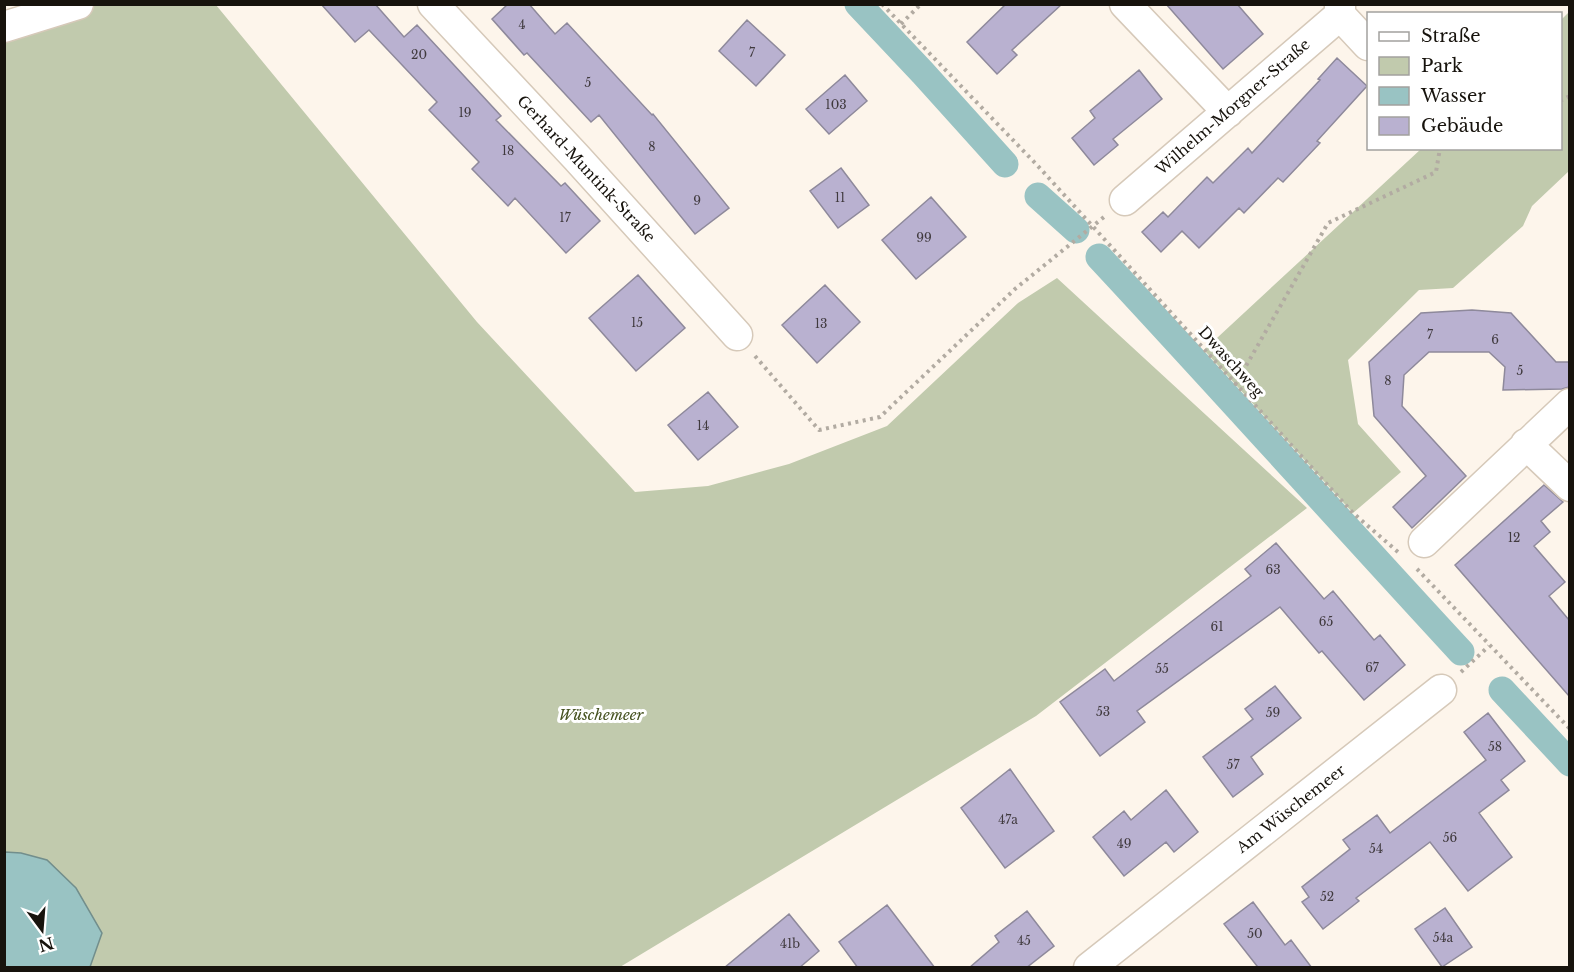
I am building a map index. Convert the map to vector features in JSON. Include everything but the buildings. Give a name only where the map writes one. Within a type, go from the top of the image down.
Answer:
[{"type":"street","points":[[4,27],[78,4]]},
{"type":"street","name":"Gerhard-Muntink-Straße","points":[[433,4],[585,166],[737,335]]},
{"type":"street","points":[[1125,4],[1228,112]]},
{"type":"street","name":"Wilhelm-Morgner-Straße","points":[[1125,200],[1228,112],[1340,10],[1367,44]]},
{"type":"street","points":[[1415,556],[1569,404]]},
{"type":"street","points":[[1526,444],[1569,486]]},
{"type":"street","name":"Am Wüschemeer","points":[[1089,968],[1441,690]]},
{"type":"path","name":"Dwaschweg","points":[[882,4],[1037,165],[1353,513],[1415,556],[1489,646],[1569,729]]},
{"type":"path","points":[[901,24],[921,4]]},
{"type":"path","points":[[1235,385],[1328,223],[1436,172],[1440,150]]},
{"type":"path","points":[[737,335],[819,430],[880,417],[1016,289],[1125,200]]},
{"type":"path","points":[[1441,690],[1489,646]]},
{"type":"green space","name":"Wüschemeer","points":[[78,5],[216,5],[477,322],[635,492],[708,486],[789,464],[887,426],[1018,303],[1057,278],[1307,508],[1036,716],[620,967],[90,967],[102,933],[21,853],[5,852],[5,27]]},
{"type":"green space","points":[[1569,12],[1569,171],[1532,206],[1523,226],[1453,288],[1419,290],[1348,360],[1358,424],[1401,472],[1353,513],[1204,350],[1420,150],[1562,150],[1562,19]]},
{"type":"water","points":[[5,852],[21,853],[47,860],[76,888],[102,933],[90,967],[5,967]]},
{"type":"waterway","points":[[858,4],[1005,164]]},
{"type":"waterway","points":[[1038,196],[1076,230]]},
{"type":"waterway","points":[[1099,257],[1461,652]]},
{"type":"waterway","points":[[1502,690],[1570,763]]}]
